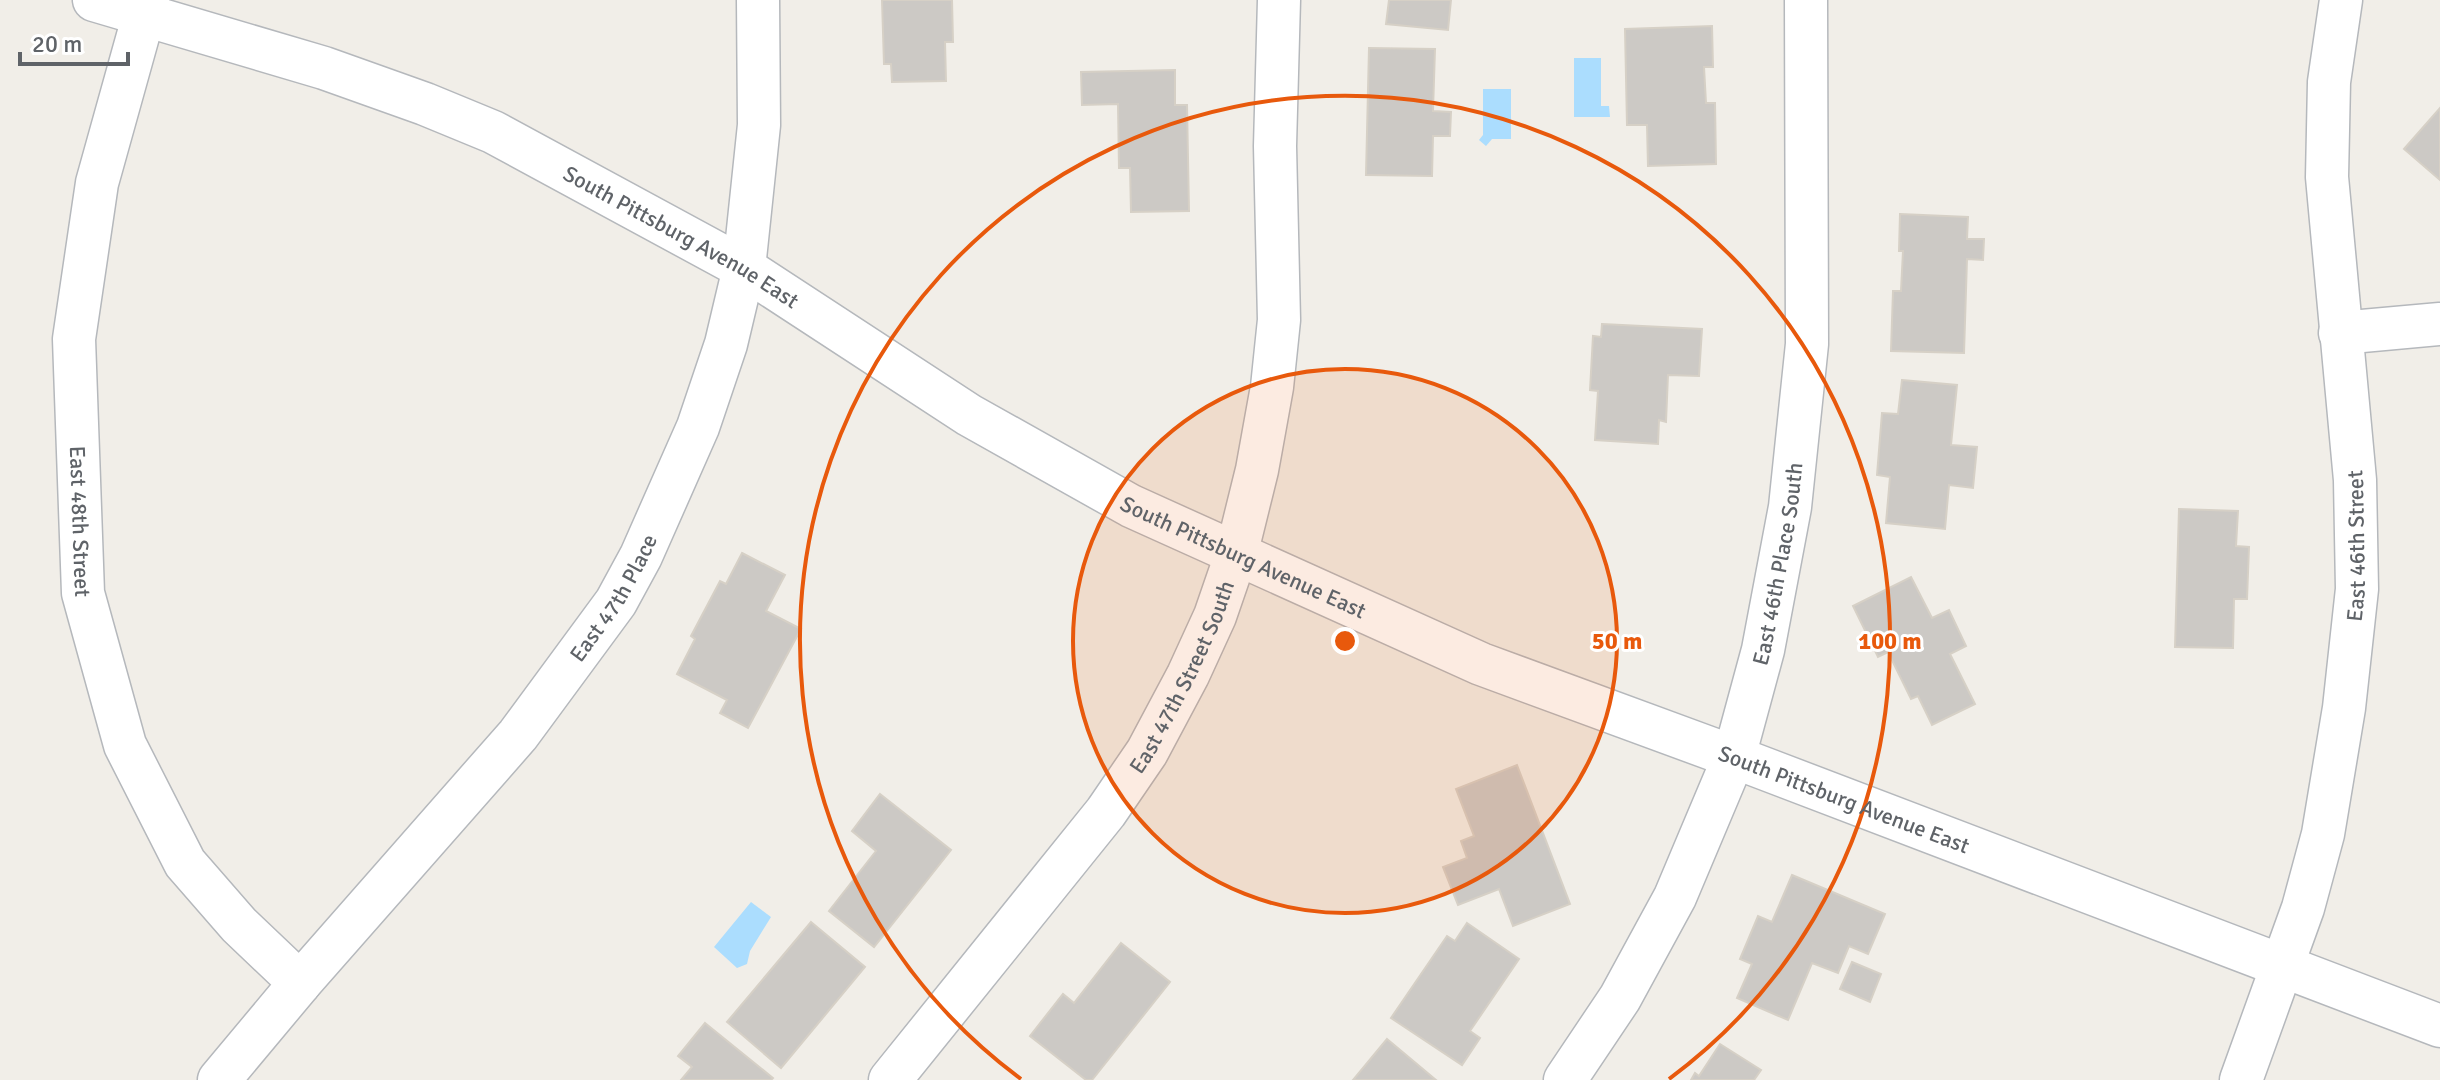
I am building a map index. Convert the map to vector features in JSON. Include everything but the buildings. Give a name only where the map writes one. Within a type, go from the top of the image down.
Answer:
[{"type":"street","name":"South Pittsburg Avenue East","points":[[94,0],[146,8],[425,104],[493,132],[744,268],[969,415],[1131,506],[1481,664],[2440,1026]]},
{"type":"street","name":"East 47th Place","points":[[219,1080],[518,735],[616,602],[641,556],[698,427],[726,344],[744,268],[759,125],[758,0]]},
{"type":"street","name":"East 47th Street South","points":[[890,1080],[1106,812],[1147,752],[1215,616],[1236,555],[1257,470],[1272,387],[1279,320],[1275,146],[1279,0]]},
{"type":"street","name":"East 46th Place South","points":[[1565,1080],[1620,998],[1675,897],[1734,757],[1763,650],[1790,507],[1807,344],[1806,0]]},
{"type":"street","name":"East 46th Street","points":[[2241,1080],[2303,908],[2323,834],[2344,708],[2357,589],[2355,480],[2327,177],[2329,82],[2341,0]]},
{"type":"street","name":"East 48th Street","points":[[146,8],[97,183],[74,339],[83,593],[125,745],[185,863],[239,925],[300,983]]},
{"type":"street","points":[[2340,333],[2440,324]]},
{"type":"water","points":[[1574,58],[1601,58],[1601,106],[1609,106],[1610,117],[1574,117]]},
{"type":"water","points":[[1483,89],[1511,89],[1511,139],[1492,139],[1486,146],[1479,140],[1483,135]]},
{"type":"water","points":[[751,902],[771,917],[750,951],[747,964],[737,968],[714,947]]}]
